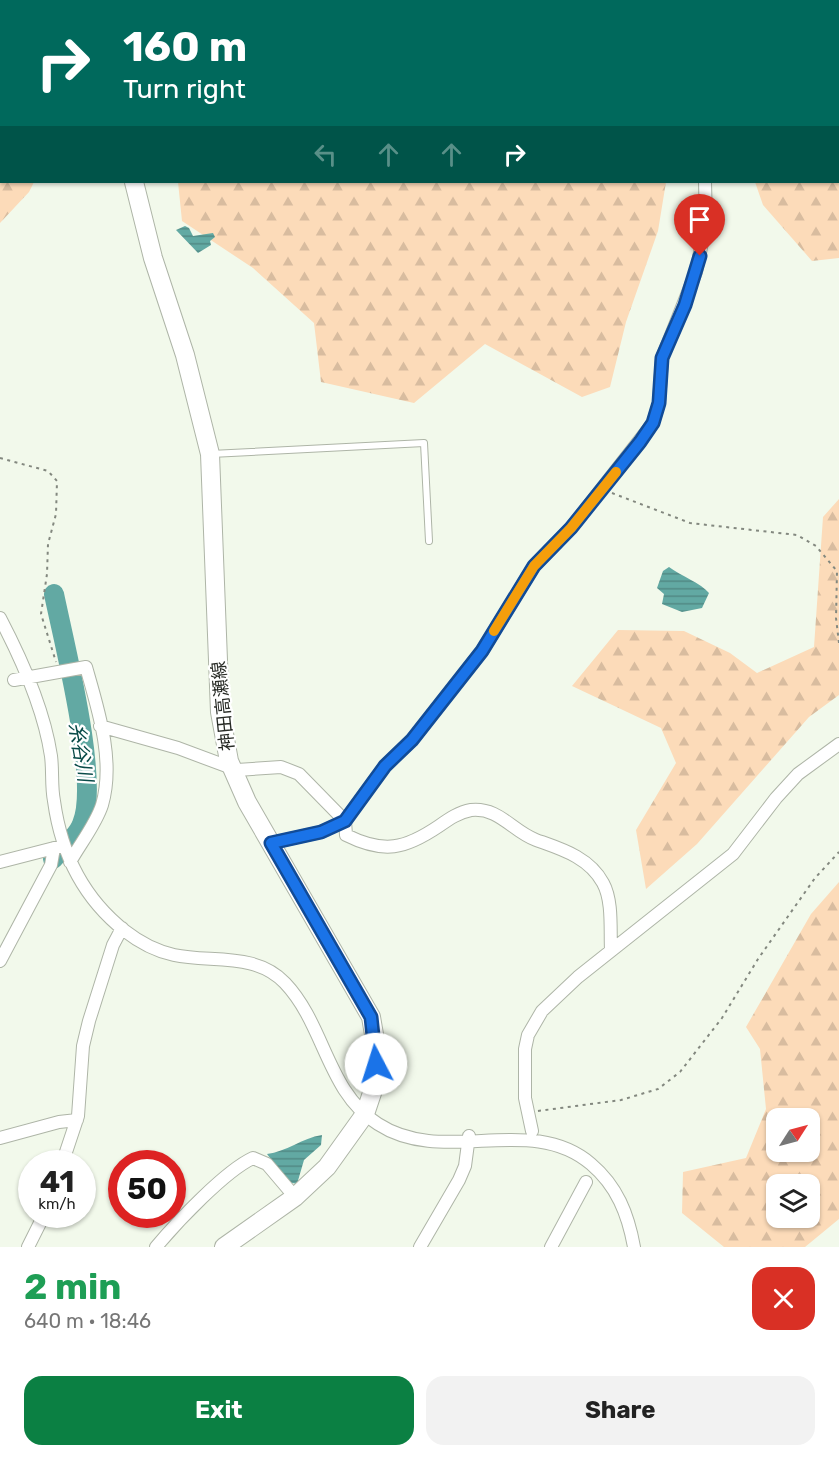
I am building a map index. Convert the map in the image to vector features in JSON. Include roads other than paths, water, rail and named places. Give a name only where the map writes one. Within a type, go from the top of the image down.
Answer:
[{"type":"main road","name":"神田高瀬線","points":[[134,183],[153,258],[185,355],[210,454],[220,712],[223,738],[232,769],[247,802],[371,1017],[376,1046],[376,1081],[365,1114],[327,1167],[295,1197],[224,1247]]},
{"type":"street","points":[[271,843],[321,832],[345,821],[385,766],[412,740],[482,651],[534,566],[571,528],[653,423],[659,403],[662,358],[696,272],[706,224],[705,183]]},
{"type":"street","points":[[0,618],[51,755],[58,847],[51,865],[0,960]]},
{"type":"street","points":[[21,679],[86,667],[100,726],[107,776],[101,806],[70,862]]},
{"type":"street","points":[[100,726],[177,748],[232,769],[291,769],[299,774],[345,821],[346,835],[384,849],[422,837],[462,812],[473,810],[493,812],[535,840],[574,855],[596,871],[605,885],[611,950]]},
{"type":"street","points":[[532,1131],[523,1074],[528,1035],[542,1011],[611,950],[733,854],[776,798],[798,774],[839,744]]},
{"type":"street","points":[[58,847],[88,891],[122,928],[150,947],[174,955],[245,962],[265,969],[284,982],[303,1010],[343,1089],[358,1111],[387,1130],[411,1139],[428,1142],[469,1139],[539,1140],[576,1153],[601,1172],[619,1197],[631,1227],[634,1247]]},
{"type":"street","points":[[0,862],[58,847]]},
{"type":"street","points":[[67,1150],[77,1120],[83,1046],[97,993],[122,928]]},
{"type":"street","points":[[0,1138],[59,1122],[77,1120]]},
{"type":"street","points":[[420,1247],[459,1180],[469,1139]]},
{"type":"street","points":[[156,1247],[237,1167],[253,1158],[267,1164],[295,1197]]},
{"type":"street","points":[[551,1247],[586,1182]]},
{"type":"street","points":[[28,1247],[38,1228]]},
{"type":"lane","points":[[210,454],[424,443],[429,541]]},
{"type":"water","points":[[185,226],[189,228],[193,236],[213,233],[215,237],[210,241],[211,245],[198,253],[176,230]]},
{"type":"water","points":[[669,567],[709,593],[702,608],[682,612],[662,604],[664,594],[657,588],[663,571]]},
{"type":"water","points":[[322,1135],[321,1145],[304,1160],[297,1184],[288,1182],[267,1154],[281,1151]]},
{"type":"waterway","name":"糸谷川","points":[[53,859],[80,829],[86,804],[87,777],[72,677],[54,594]]}]
